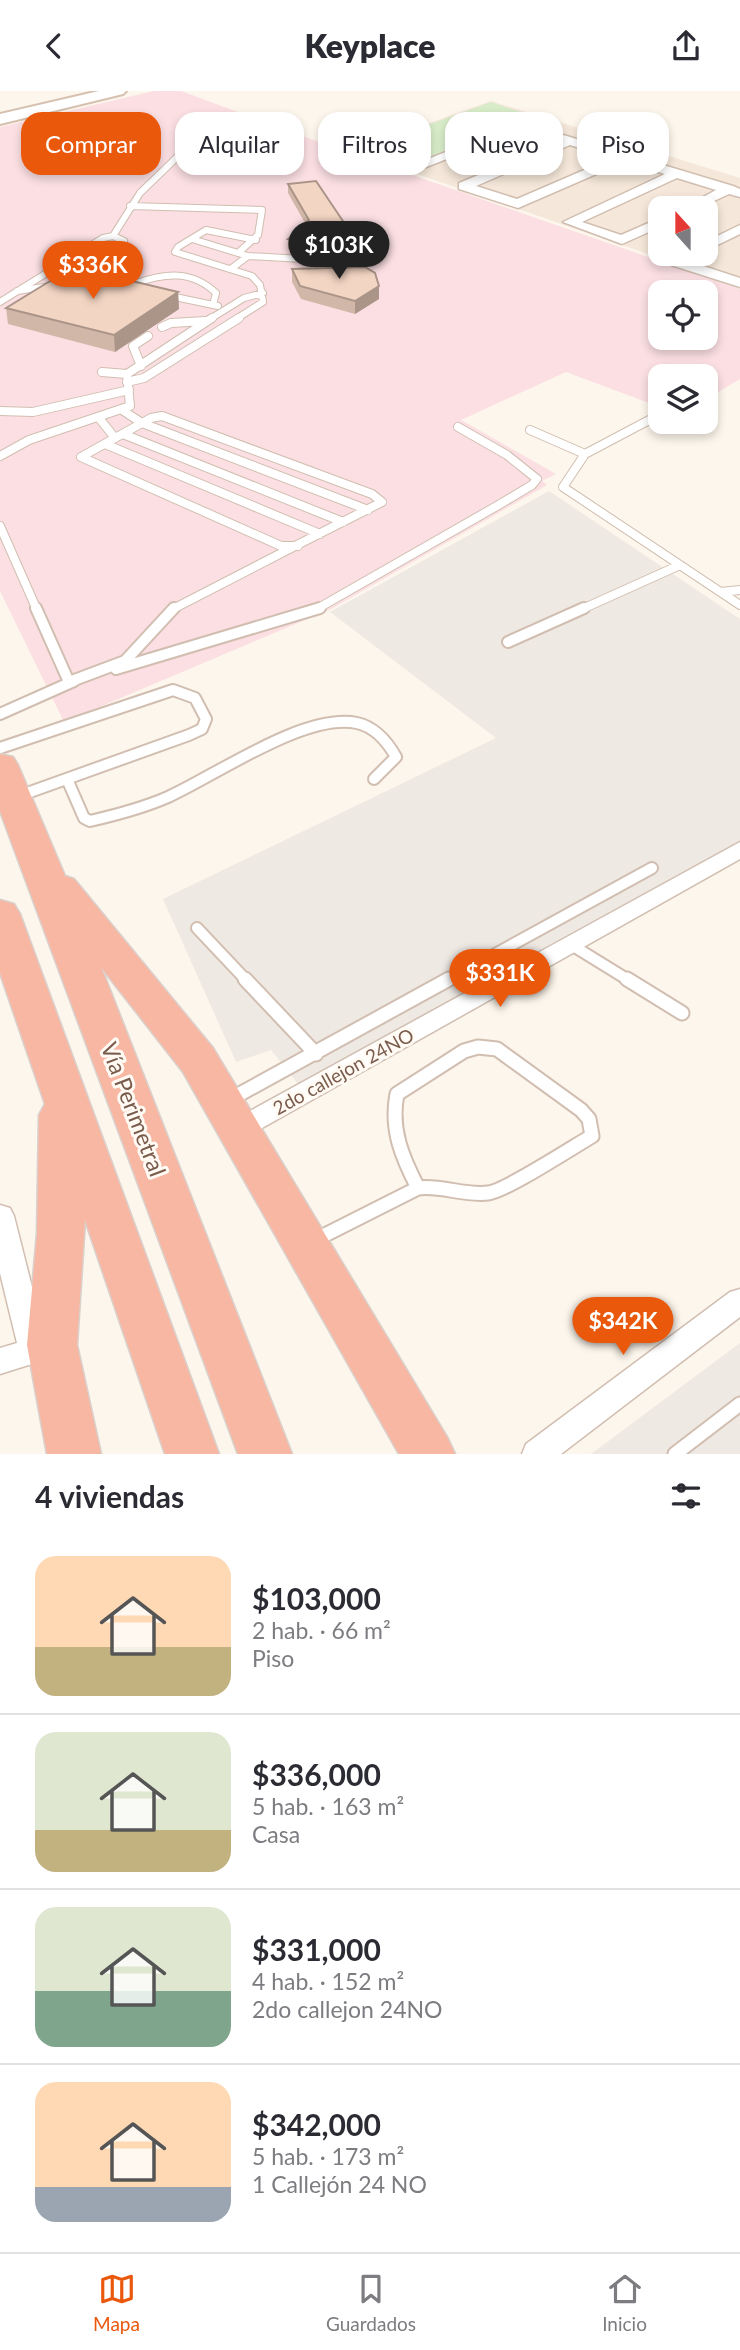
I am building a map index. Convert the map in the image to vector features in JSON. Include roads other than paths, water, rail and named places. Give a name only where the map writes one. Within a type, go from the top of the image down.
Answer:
[{"type":"highway","name":"Vía Perimetral","points":[[7,781],[265,1454]]},
{"type":"highway","points":[[40,862],[198,1060],[428,1454]]},
{"type":"highway","points":[[0,914],[192,1454]]},
{"type":"highway","points":[[63,1089],[61,1234],[43,1348],[74,1454]]},
{"type":"main road","points":[[0,103],[61,91]]},
{"type":"main road","points":[[0,118],[118,91]]},
{"type":"street","points":[[431,160],[514,126],[577,143]]},
{"type":"street","points":[[570,141],[464,185],[517,204],[584,175]]},
{"type":"street","points":[[669,170],[734,191]]},
{"type":"street","points":[[648,228],[622,240],[570,222],[678,173]]},
{"type":"street","points":[[718,240],[740,229]]},
{"type":"street","points":[[688,266],[740,283]]},
{"type":"street","name":"2do callejon 24NO","points":[[231,1116],[570,944],[740,849]]},
{"type":"street","points":[[0,1216],[43,1348],[0,1361]]},
{"type":"street","points":[[537,1454],[740,1301]]},
{"type":"lane","points":[[113,236],[130,205],[175,159]]},
{"type":"lane","points":[[130,205],[261,210],[261,230],[256,240],[239,252]]},
{"type":"lane","points":[[0,411],[21,414],[49,412],[112,392],[128,382],[144,378],[263,302],[262,293],[253,276],[175,252],[178,247],[206,230],[256,240]]},
{"type":"lane","points":[[0,302],[17,291],[103,238],[113,236],[124,240],[121,246],[52,286],[17,291]]},
{"type":"lane","points":[[192,239],[248,256],[300,256],[317,260],[335,270]]},
{"type":"lane","points":[[232,268],[248,256]]},
{"type":"lane","points":[[137,283],[159,275],[172,275],[207,284],[216,293],[213,305]]},
{"type":"lane","points":[[0,456],[29,440],[99,418],[130,405],[128,382],[141,366],[244,298],[262,293]]},
{"type":"lane","points":[[175,297],[248,312]]},
{"type":"lane","points":[[162,327],[171,323],[208,321]]},
{"type":"lane","points":[[141,366],[133,346],[148,336]]},
{"type":"lane","points":[[102,372],[128,382]]},
{"type":"lane","points":[[122,409],[142,423],[368,510]]},
{"type":"lane","points":[[0,714],[69,682],[125,661],[169,611],[203,591],[298,546],[382,502],[380,498],[167,418],[156,417],[142,423],[82,457],[83,460],[281,546],[298,546]]},
{"type":"lane","points":[[99,418],[119,436],[343,522]]},
{"type":"lane","points":[[648,421],[584,454],[563,487],[740,605]]},
{"type":"lane","points":[[69,682],[318,609],[502,503],[537,479],[507,455],[458,427]]},
{"type":"lane","points":[[530,430],[584,454]]},
{"type":"lane","points":[[105,444],[320,534]]},
{"type":"lane","points":[[0,526],[69,682]]},
{"type":"lane","points":[[508,642],[680,565]]},
{"type":"lane","points":[[721,592],[740,590]]},
{"type":"lane","points":[[0,748],[173,689],[195,698],[206,719],[202,729],[67,779],[7,781]]},
{"type":"lane","points":[[67,779],[85,818],[90,821],[165,799],[291,736],[327,724],[354,722],[379,733],[396,757],[374,779]]},
{"type":"lane","points":[[231,1116],[316,1054],[652,868]]},
{"type":"lane","points":[[197,928],[316,1054]]},
{"type":"lane","points":[[570,944],[682,1013]]},
{"type":"lane","points":[[306,1244],[418,1188],[432,1185],[476,1196],[493,1193],[592,1136],[592,1126],[581,1110],[497,1049],[478,1047],[464,1051],[397,1094],[393,1112],[395,1130],[401,1156],[418,1188]]},
{"type":"lane","points":[[676,1454],[740,1405]]}]
